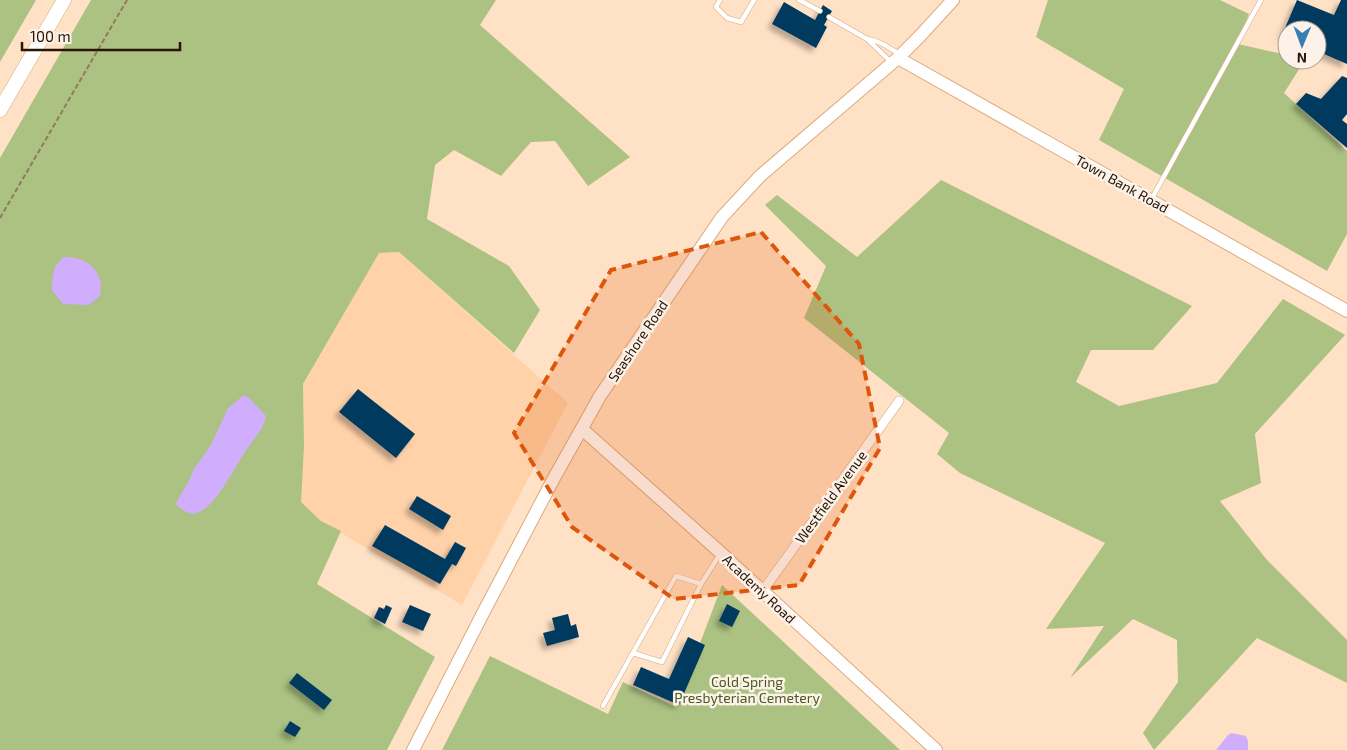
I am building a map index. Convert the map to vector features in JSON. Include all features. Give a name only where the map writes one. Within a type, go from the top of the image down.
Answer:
[{"type":"main road","points":[[0,110],[64,0]]},
{"type":"street","name":"Seashore Road","points":[[413,750],[490,600],[582,429],[606,388],[722,217],[760,176],[897,58],[953,0]]},
{"type":"street","name":"Town Bank Road","points":[[897,58],[1347,311]]},
{"type":"street","name":"Westfield Avenue","points":[[762,592],[899,401]]},
{"type":"street","name":"Academy Road","points":[[582,429],[721,553],[936,750]]},
{"type":"lane","points":[[720,0],[716,8],[726,18],[741,22],[754,0]]},
{"type":"lane","points":[[800,0],[820,11]]},
{"type":"lane","points":[[1151,200],[1261,0]]},
{"type":"lane","points":[[829,17],[897,58]]},
{"type":"lane","points":[[867,39],[877,40],[884,44],[897,58]]},
{"type":"lane","points":[[632,653],[662,662],[701,584],[721,553]]},
{"type":"lane","points":[[603,706],[676,576],[701,584]]},
{"type":"path","points":[[0,218],[127,0]]},
{"type":"highlighted area","points":[[761,232],[859,344],[880,448],[799,585],[674,599],[572,527],[514,433],[611,270]]},
{"type":"shaded area","points":[[399,252],[568,403],[462,605],[321,521],[301,502],[304,447],[303,385],[378,253]]},
{"type":"shaded area","points":[[64,257],[76,258],[86,262],[98,274],[101,283],[100,296],[89,305],[63,304],[52,290],[55,267]]},
{"type":"shaded area","points":[[244,395],[266,416],[263,425],[212,502],[197,513],[185,512],[176,504],[177,501],[194,469],[211,445],[228,408]]},
{"type":"shaded area","points":[[1232,733],[1246,736],[1248,750],[1216,750],[1228,735]]},
{"type":"green space","points":[[0,0],[36,0],[0,62]]},
{"type":"green space","points":[[91,0],[496,0],[480,25],[630,157],[588,186],[555,141],[531,142],[501,176],[454,150],[435,165],[427,219],[509,266],[540,310],[514,353],[399,252],[379,253],[303,384],[304,447],[301,502],[321,521],[341,531],[317,584],[435,657],[387,750],[0,750],[0,158]]},
{"type":"green space","points":[[1048,0],[1220,0],[1249,14],[1238,44],[1277,53],[1277,70],[1299,70],[1284,93],[1347,151],[1347,234],[1327,271],[1099,140],[1124,89],[1036,37]]},
{"type":"green space","points":[[941,180],[1192,306],[1153,350],[1091,350],[1076,382],[1119,406],[1217,383],[1283,299],[1345,335],[1255,434],[1261,483],[1220,501],[1267,560],[1347,640],[1347,683],[1257,638],[1154,750],[1143,733],[1178,682],[1177,640],[1133,619],[1070,678],[1104,626],[1046,629],[1105,543],[960,473],[937,454],[949,433],[804,318],[826,266],[765,205],[777,195],[857,257]]},
{"type":"green space","name":"Cold Spring Presbyterian Cemetery","points":[[722,585],[900,750],[442,750],[490,656],[608,714],[623,682],[676,707]]},
{"type":"building","points":[[1297,0],[1334,15],[1341,0],[1347,0],[1347,64],[1327,55],[1327,20],[1288,20]]},
{"type":"building","points":[[784,2],[815,20],[823,5],[832,11],[824,25],[827,27],[816,48],[772,24]]},
{"type":"building","points":[[1342,76],[1347,78],[1347,114],[1342,120],[1347,124],[1347,148],[1296,104],[1306,93],[1321,99]]},
{"type":"building","points":[[358,389],[415,434],[396,458],[339,412]]},
{"type":"building","points":[[417,496],[451,516],[443,530],[409,509]]},
{"type":"building","points":[[385,525],[445,559],[455,542],[466,548],[456,566],[452,564],[440,584],[372,546]]},
{"type":"building","points":[[727,604],[740,611],[732,627],[719,621]]},
{"type":"building","points":[[386,605],[392,608],[385,624],[374,618],[379,607],[384,609]]},
{"type":"building","points":[[410,605],[431,614],[423,631],[402,622]]},
{"type":"building","points":[[568,614],[571,626],[576,624],[579,637],[547,646],[543,633],[555,630],[552,618]]},
{"type":"building","points":[[688,637],[705,645],[679,705],[633,685],[641,667],[669,679]]},
{"type":"building","points":[[297,673],[332,700],[324,710],[289,683]]},
{"type":"building","points":[[290,721],[301,728],[295,737],[284,731]]}]
